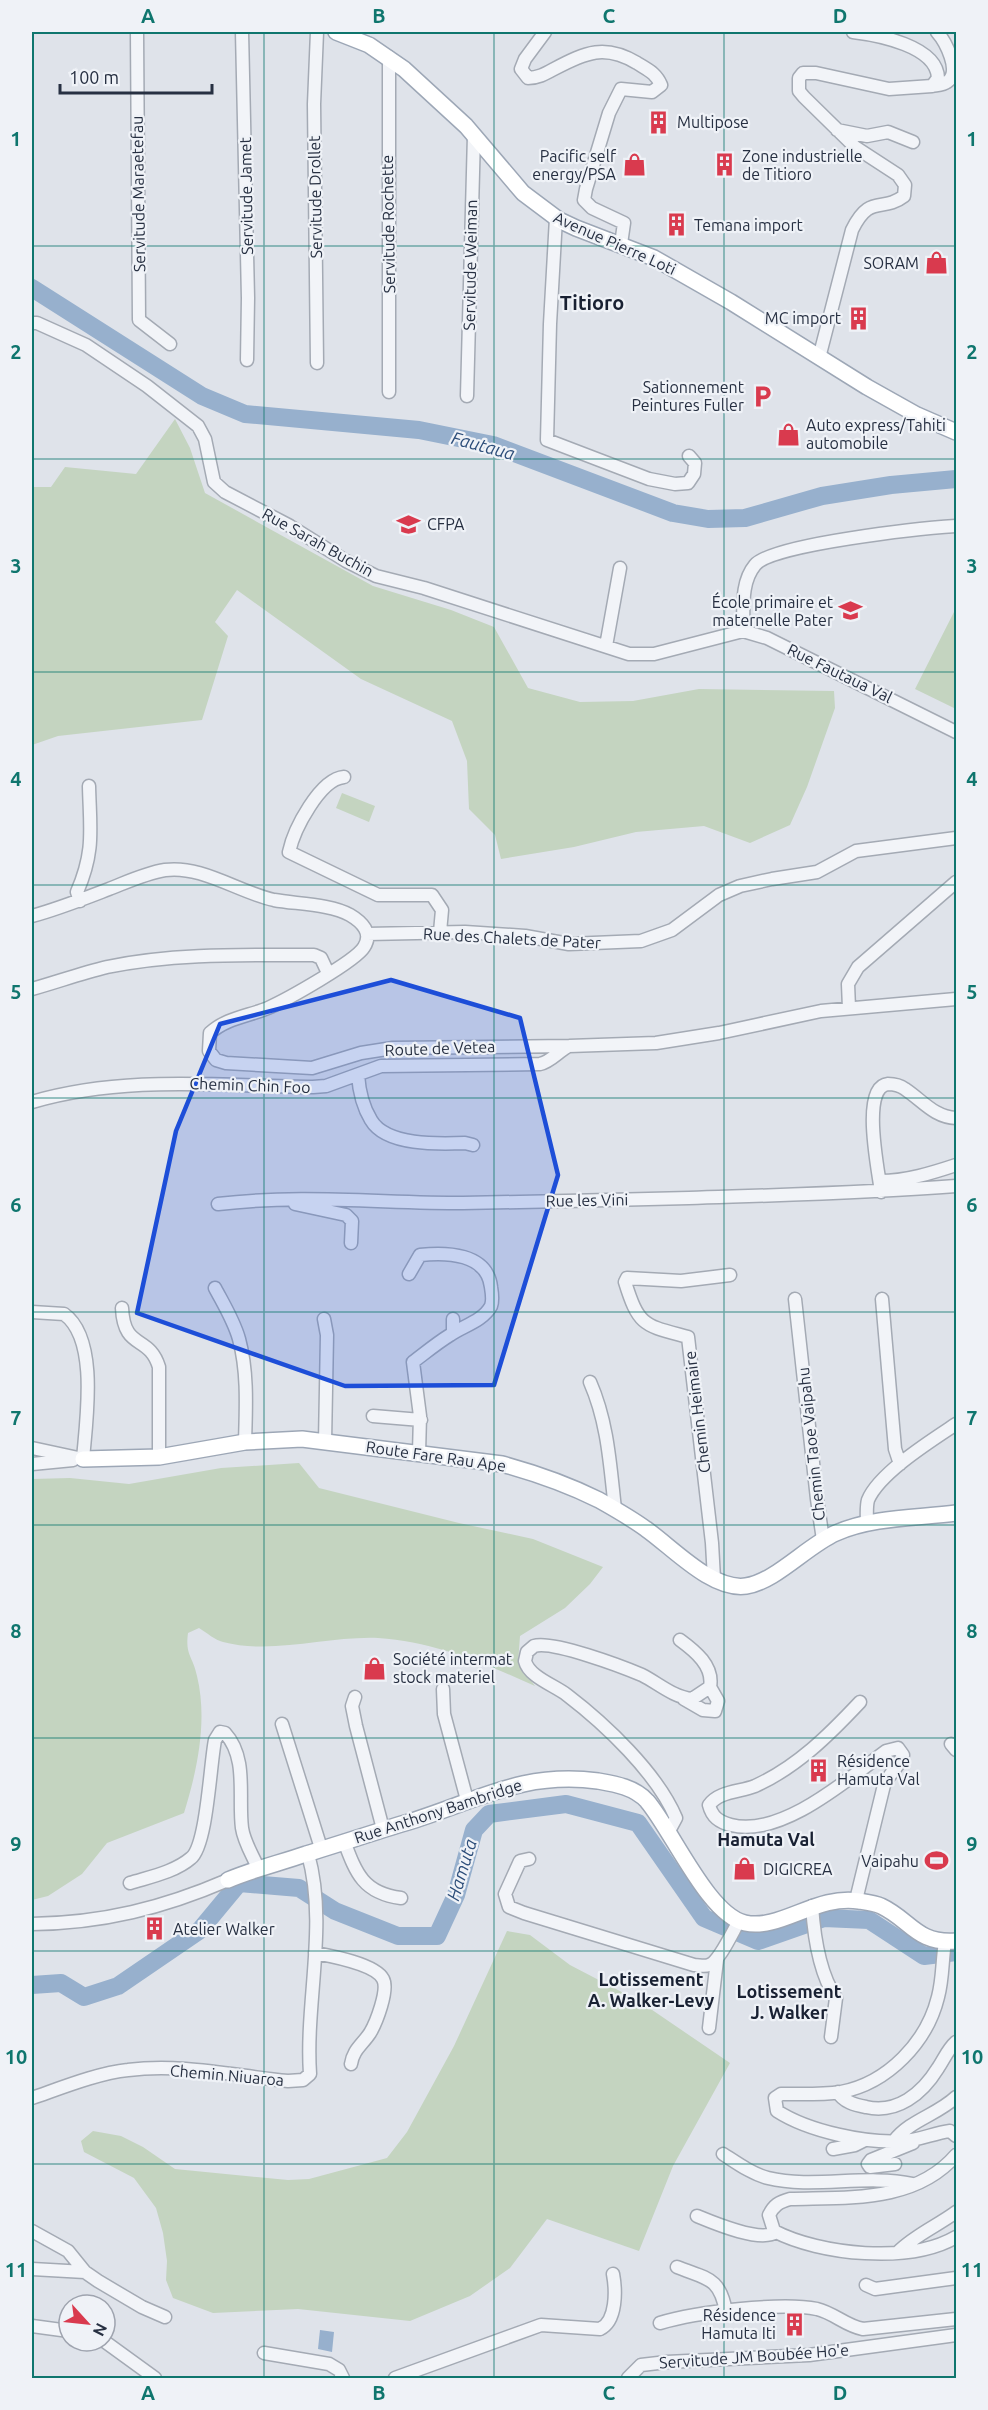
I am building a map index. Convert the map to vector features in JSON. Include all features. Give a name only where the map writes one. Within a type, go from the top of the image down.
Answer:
[{"type":"main road","name":"Avenue Pierre Loti","points":[[336,32],[369,45],[388,57],[448,108],[523,193],[556,218],[654,258],[698,282],[819,358],[917,415],[957,432]]},
{"type":"main road","name":"Route Fare Rau Ape","points":[[83,1459],[159,1457],[245,1442],[292,1439],[502,1464],[523,1469],[615,1509],[714,1579],[734,1586],[756,1584],[836,1533],[867,1524],[957,1513]]},
{"type":"main road","name":"Rue Anthony Bambridge","points":[[228,1880],[497,1789],[556,1778],[614,1783],[634,1791],[645,1800],[669,1831],[693,1875],[737,1923]]},
{"type":"main road","points":[[737,1923],[762,1923],[812,1910],[837,1900],[856,1900],[880,1905],[915,1932],[947,1948]]},
{"type":"street","name":"Servitude Maraetefau","points":[[137,32],[139,320],[170,344]]},
{"type":"street","name":"Servitude Jamet","points":[[242,32],[248,298],[247,360]]},
{"type":"street","name":"Servitude Drollet","points":[[317,32],[314,104],[317,363]]},
{"type":"street","points":[[545,32],[525,59],[521,69],[528,78],[536,78],[576,57],[597,51],[622,55],[656,74],[661,85],[652,92],[621,88],[609,113],[586,189],[584,200],[592,208],[624,223],[621,244]]},
{"type":"street","points":[[853,32],[884,38],[923,53],[936,66],[938,78],[932,86]]},
{"type":"street","points":[[819,358],[852,230],[858,218],[872,206],[900,199],[905,191],[903,180],[898,175],[867,157],[799,91],[799,78],[803,74],[816,73],[889,89],[946,83],[950,79],[951,57],[948,45],[937,32]]},
{"type":"street","name":"Servitude Rochette","points":[[388,57],[389,392]]},
{"type":"street","points":[[837,130],[867,136],[888,132],[913,142]]},
{"type":"street","name":"Servitude Weiman","points":[[467,396],[474,135]]},
{"type":"street","points":[[556,218],[547,440],[650,479],[675,484],[688,483],[694,474],[696,463],[689,456]]},
{"type":"street","name":"Rue Sarah Buchin","points":[[32,323],[37,323],[86,345],[198,426],[205,439],[214,483],[225,492],[290,526],[346,561],[376,576],[424,588],[628,654],[654,654],[743,632]]},
{"type":"street","points":[[743,632],[743,599],[749,574],[758,561],[766,557],[858,537],[957,526]]},
{"type":"street","points":[[606,646],[620,568]]},
{"type":"street","name":"Rue Fautaua Val","points":[[743,632],[767,638],[957,732]]},
{"type":"street","points":[[344,777],[337,778],[322,789],[293,837],[288,852],[378,895],[432,895],[442,910],[440,932]]},
{"type":"street","points":[[80,901],[77,892],[88,863],[91,845],[89,786]]},
{"type":"street","name":"Rue des Chalets de Pater","points":[[368,934],[440,932],[525,936],[569,944],[641,941],[672,930],[719,896],[740,886],[817,872],[856,851],[957,838]]},
{"type":"street","points":[[32,916],[80,901],[153,873],[188,870],[254,895],[348,914],[364,926],[368,934]]},
{"type":"street","points":[[849,1008],[848,984],[858,967],[957,882]]},
{"type":"street","name":"Route de Vetea","points":[[368,934],[362,952],[299,993],[268,1008],[215,1028],[208,1040],[212,1056],[226,1063],[312,1068],[361,1053],[393,1048],[625,1045],[676,1040],[821,1011],[957,999]]},
{"type":"street","points":[[32,989],[106,968],[144,961],[203,956],[314,955],[321,958],[328,973]]},
{"type":"street","name":"Chemin Chin Foo","points":[[32,1102],[60,1094],[131,1085],[204,1082],[225,1086],[313,1088],[326,1086],[381,1066],[547,1063],[554,1054],[568,1046]]},
{"type":"street","points":[[358,1075],[359,1089],[371,1122],[381,1130],[412,1142],[473,1145]]},
{"type":"street","points":[[957,1118],[937,1114],[903,1087],[888,1084],[881,1086],[876,1092],[873,1117],[880,1187],[957,1165]]},
{"type":"street","name":"Rue les Vini","points":[[218,1204],[244,1200],[343,1199],[460,1203],[957,1186]]},
{"type":"street","points":[[282,1201],[346,1215],[352,1221],[351,1243]]},
{"type":"street","points":[[409,1274],[420,1255],[456,1254],[472,1260],[484,1270],[491,1282],[491,1306],[473,1323],[453,1332],[413,1362],[421,1420],[419,1453]]},
{"type":"street","name":"Chemin Heimaire","points":[[714,1579],[712,1543],[688,1337],[643,1322],[634,1311],[625,1282],[627,1278],[681,1281],[730,1275]]},
{"type":"street","points":[[215,1288],[235,1326],[240,1341],[245,1382],[245,1442]]},
{"type":"street","name":"Chemin Taoe Vaipahu","points":[[795,1299],[817,1499],[824,1539]]},
{"type":"street","points":[[882,1299],[895,1449],[900,1464]]},
{"type":"street","points":[[122,1308],[126,1331],[130,1337],[150,1350],[159,1366],[159,1457]]},
{"type":"street","points":[[32,1312],[64,1314],[75,1326],[81,1342],[88,1369],[83,1459]]},
{"type":"street","points":[[453,1318],[453,1332]]},
{"type":"street","points":[[324,1319],[327,1335],[325,1442]]},
{"type":"street","points":[[590,1382],[605,1425],[615,1509]]},
{"type":"street","points":[[373,1416],[421,1420]]},
{"type":"street","points":[[867,1524],[868,1502],[873,1492],[900,1464],[957,1424]]},
{"type":"street","points":[[32,1448],[83,1459]]},
{"type":"street","points":[[32,1464],[83,1459]]},
{"type":"street","points":[[669,1831],[676,1818],[667,1800],[647,1774],[611,1733],[590,1714],[531,1671],[526,1665],[526,1656],[530,1649],[539,1644],[597,1658],[643,1676],[703,1710],[715,1711],[718,1701],[710,1687],[710,1671],[693,1649],[680,1640]]},
{"type":"street","points":[[683,1698],[697,1698],[710,1687]]},
{"type":"street","points":[[443,1689],[444,1714],[467,1800]]},
{"type":"street","points":[[355,1697],[352,1706],[356,1726],[383,1829]]},
{"type":"street","points":[[856,1900],[884,1785],[890,1772],[902,1760],[901,1750],[898,1748],[886,1751],[802,1808],[761,1826],[727,1824],[711,1813],[709,1804],[714,1798],[754,1786],[794,1763],[815,1747],[860,1702]]},
{"type":"street","name":"Chemin Niuaroa","points":[[32,2098],[72,2084],[128,2070],[189,2068],[288,2081],[303,2080],[310,2074],[309,2035],[316,1912],[314,1851],[282,1724]]},
{"type":"street","points":[[130,1883],[170,1870],[189,1860],[197,1851],[215,1740],[220,1732],[225,1733],[234,1742],[239,1761],[243,1831],[258,1868]]},
{"type":"street","points":[[344,1841],[353,1865],[362,1880],[374,1891],[400,1898]]},
{"type":"street","points":[[530,1858],[520,1861],[505,1894],[510,1907],[524,1914],[694,1965],[705,1966],[712,1965],[717,1960],[737,1923]]},
{"type":"street","name":"Rue Anthony Bambridge","points":[[32,1924],[118,1917],[163,1906],[228,1880]]},
{"type":"street","points":[[812,1910],[814,1928],[829,1988],[836,1998],[831,2037]]},
{"type":"street","points":[[947,1948],[939,1996],[933,2015],[923,2034],[910,2051],[879,2077],[860,2086],[838,2092],[781,2094],[776,2098],[775,2104],[777,2110],[801,2122],[865,2140],[916,2139],[950,2131],[957,2136]]},
{"type":"street","points":[[315,1953],[354,1963],[383,1977],[385,1984],[381,2004],[370,2032],[357,2048],[351,2064]]},
{"type":"street","points":[[709,2028],[717,1960]]},
{"type":"street","points":[[838,2092],[850,2103],[867,2108],[892,2107],[905,2102],[925,2085],[957,2042]]},
{"type":"street","points":[[894,2141],[906,2127],[945,2107],[957,2097]]},
{"type":"street","points":[[895,2164],[870,2167],[868,2164],[871,2160],[909,2146],[916,2139]]},
{"type":"street","points":[[833,2150],[865,2140]]},
{"type":"street","points":[[723,2154],[752,2172],[768,2178],[812,2181],[870,2180],[914,2185]]},
{"type":"street","points":[[957,2155],[944,2168],[894,2193],[876,2196],[790,2199],[780,2201],[773,2207],[769,2216],[770,2223],[776,2232],[787,2238],[825,2249],[847,2252],[920,2250],[957,2237]]},
{"type":"street","points":[[898,2252],[909,2240],[957,2212]]},
{"type":"street","points":[[697,2216],[758,2236],[771,2236],[776,2232]]},
{"type":"street","points":[[32,2231],[68,2251],[85,2272],[142,2307],[165,2317]]},
{"type":"street","points":[[677,2267],[711,2281],[719,2287],[726,2312]]},
{"type":"street","points":[[32,2269],[85,2272]]},
{"type":"street","points":[[395,2379],[541,2325],[600,2329],[606,2326],[610,2319],[615,2285],[613,2274]]},
{"type":"street","points":[[866,2285],[875,2289],[957,2278]]},
{"type":"street","points":[[660,2323],[675,2318],[780,2307],[820,2310],[855,2328],[863,2329],[957,2319]]},
{"type":"street","points":[[32,2326],[57,2329]]},
{"type":"street","name":"Servitude JM Boubée Ho'e","points":[[628,2379],[641,2365],[667,2361],[809,2355],[957,2335]]},
{"type":"street","points":[[117,2351],[155,2379]]},
{"type":"street","points":[[264,2353],[329,2364],[339,2370],[343,2379]]},
{"type":"highlighted area","points":[[391,980],[520,1018],[558,1175],[494,1385],[345,1386],[137,1313],[176,1131],[220,1024]]},
{"type":"green space","points":[[175,419],[190,448],[205,493],[373,586],[451,610],[494,627],[528,688],[580,702],[633,701],[699,689],[834,691],[835,708],[807,787],[790,825],[750,843],[704,826],[636,832],[574,847],[501,859],[495,835],[469,809],[467,761],[452,721],[361,679],[237,590],[215,622],[228,636],[202,720],[58,736],[32,745],[32,487],[51,487],[65,467],[136,474]]},
{"type":"green space","points":[[956,608],[956,709],[915,689]]},
{"type":"green space","points":[[342,793],[375,806],[369,822],[336,808]]},
{"type":"green space","points":[[299,1463],[319,1488],[533,1539],[603,1567],[590,1584],[565,1608],[520,1636],[518,1663],[535,1686],[459,1655],[399,1640],[359,1638],[261,1647],[223,1642],[199,1628],[188,1633],[188,1651],[200,1693],[201,1728],[197,1763],[184,1813],[107,1843],[82,1874],[48,1896],[32,1900],[32,1479],[70,1478],[129,1484],[221,1468]]},
{"type":"green space","points":[[507,1931],[530,1935],[570,1965],[639,2001],[730,2063],[673,2166],[639,2251],[547,2219],[510,2268],[470,2296],[410,2321],[298,2309],[213,2313],[173,2298],[166,2280],[167,2261],[156,2208],[134,2178],[84,2152],[81,2141],[93,2131],[121,2136],[143,2147],[175,2169],[288,2180],[309,2179],[387,2158],[407,2132],[454,2046]]},
{"type":"water","points":[[320,2330],[334,2332],[332,2352],[318,2349]]},
{"type":"waterway","name":"Fautaua","points":[[32,288],[202,396],[245,414],[419,430],[493,445],[673,513],[708,519],[745,518],[822,496],[891,485],[956,479]]},
{"type":"waterway","name":"Hamuta","points":[[32,1985],[61,1983],[84,1997],[118,1986],[200,1930],[239,1883],[299,1888],[335,1911],[398,1936],[437,1936],[456,1895],[474,1830],[489,1814],[566,1804],[638,1823],[704,1918],[758,1941],[824,1918],[869,1920],[924,1956],[956,1952]]},
{"type":"place","name":"Multipose","points":[[659,122]]},
{"type":"place","name":"Pacific self energy/PSA","points":[[634,165]]},
{"type":"place","name":"Zone industrielle de Titioro","points":[[724,165]]},
{"type":"place","name":"Temana import","points":[[676,225]]},
{"type":"place","name":"SORAM","points":[[937,263]]},
{"type":"place","name":"MC import","points":[[859,318]]},
{"type":"place","name":"Sationnement Peintures Fuller","points":[[762,396]]},
{"type":"place","name":"Auto express/Tahiti automobile","points":[[788,434]]},
{"type":"place","name":"CFPA","points":[[409,524]]},
{"type":"place","name":"École primaire et maternelle Pater","points":[[851,611]]},
{"type":"place","name":"Société intermat stock materiel","points":[[375,1668]]},
{"type":"place","name":"Résidence Hamuta Val","points":[[819,1770]]},
{"type":"place","name":"Vaipahu","points":[[937,1861]]},
{"type":"place","name":"DIGICREA","points":[[745,1869]]},
{"type":"place","name":"Atelier Walker","points":[[155,1929]]},
{"type":"place","name":"Résidence Hamuta Iti","points":[[794,2324]]},
{"type":"district","name":"Titioro","points":[[592,303]]},
{"type":"district","name":"Hamuta Val","points":[[766,1840]]},
{"type":"district","name":"Lotissement A. Walker-Levy","points":[[651,1990]]},
{"type":"district","name":"Lotissement J. Walker","points":[[789,2002]]}]
